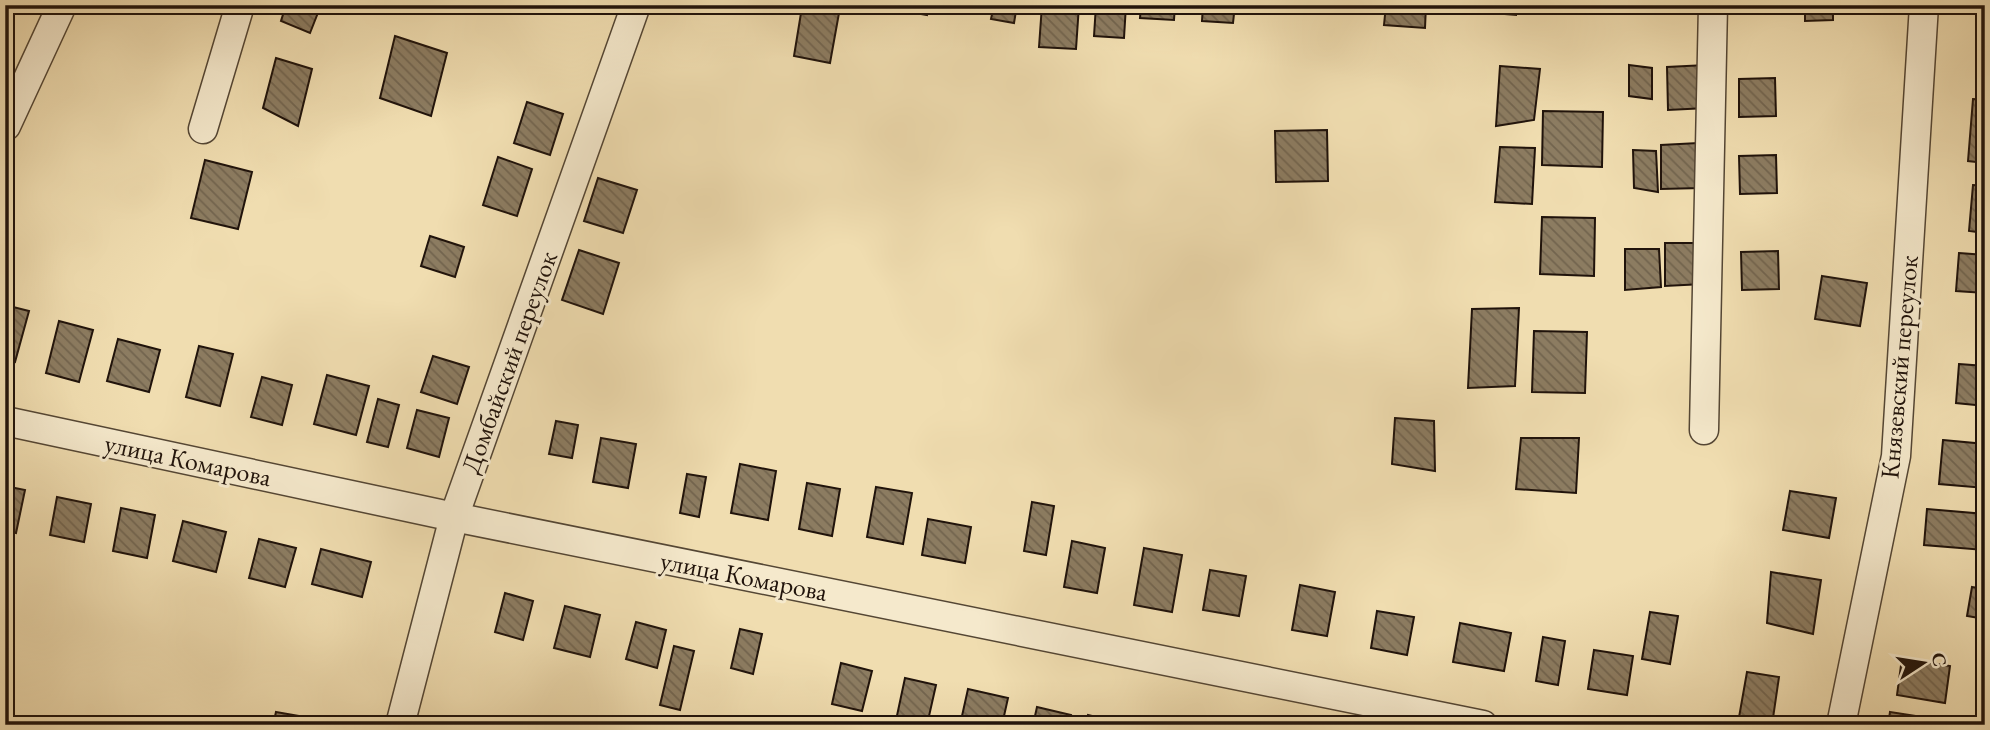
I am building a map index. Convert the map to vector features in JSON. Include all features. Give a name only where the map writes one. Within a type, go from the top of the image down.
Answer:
[{"type":"street","points":[[6,126],[62,5]]},
{"type":"street","points":[[202,129],[240,5]]},
{"type":"street","name":"Домбайский переулок","points":[[400,725],[454,517],[636,5]]},
{"type":"street","points":[[1704,430],[1713,5]]},
{"type":"street","name":"Князевский переулок","points":[[1841,725],[1896,456],[1924,5]]},
{"type":"street","name":"улица Комарова","points":[[5,421],[454,517],[1483,725]]},
{"type":"building","points":[[286,5],[321,5],[310,33],[281,21]]},
{"type":"building","points":[[894,5],[929,5],[927,15],[893,9]]},
{"type":"building","points":[[994,5],[1017,5],[1014,23],[991,19]]},
{"type":"building","points":[[1042,5],[1079,5],[1076,49],[1039,47]]},
{"type":"building","points":[[1096,5],[1126,5],[1124,38],[1094,36]]},
{"type":"building","points":[[1141,5],[1175,5],[1174,20],[1140,18]]},
{"type":"building","points":[[1203,5],[1235,5],[1233,23],[1202,21]]},
{"type":"building","points":[[1386,5],[1426,5],[1425,28],[1384,25]]},
{"type":"building","points":[[1494,5],[1516,5],[1516,15],[1493,13]]},
{"type":"building","points":[[1805,5],[1833,5],[1833,20],[1805,21]]},
{"type":"building","points":[[802,7],[839,13],[830,63],[794,56]]},
{"type":"building","points":[[395,36],[447,53],[431,116],[380,98]]},
{"type":"building","points":[[276,58],[312,69],[298,126],[263,108]]},
{"type":"building","points":[[1629,65],[1652,68],[1652,99],[1629,96]]},
{"type":"building","points":[[1706,65],[1707,108],[1668,110],[1667,67]]},
{"type":"building","points":[[1500,66],[1540,69],[1534,120],[1496,126]]},
{"type":"building","points":[[1775,78],[1776,116],[1739,117],[1739,79]]},
{"type":"building","points":[[1973,99],[1985,100],[1985,163],[1968,161]]},
{"type":"building","points":[[527,102],[563,114],[550,155],[514,143]]},
{"type":"building","points":[[1543,111],[1603,112],[1602,167],[1542,165]]},
{"type":"building","points":[[1327,130],[1328,181],[1276,182],[1275,131]]},
{"type":"building","points":[[1698,143],[1701,188],[1661,189],[1661,145]]},
{"type":"building","points":[[1500,147],[1535,148],[1532,204],[1495,202]]},
{"type":"building","points":[[1633,150],[1656,151],[1658,192],[1634,188]]},
{"type":"building","points":[[1776,155],[1777,193],[1740,194],[1739,156]]},
{"type":"building","points":[[498,157],[532,169],[517,216],[483,205]]},
{"type":"building","points":[[205,160],[252,172],[238,229],[191,218]]},
{"type":"building","points":[[598,178],[637,190],[623,233],[584,221]]},
{"type":"building","points":[[1973,185],[1985,186],[1985,233],[1969,231]]},
{"type":"building","points":[[1542,217],[1595,218],[1594,276],[1540,274]]},
{"type":"building","points":[[430,236],[464,247],[455,277],[421,266]]},
{"type":"building","points":[[1665,243],[1699,243],[1703,284],[1665,286]]},
{"type":"building","points":[[1625,249],[1659,249],[1661,287],[1625,290]]},
{"type":"building","points":[[579,250],[619,263],[603,314],[562,300]]},
{"type":"building","points":[[1778,251],[1779,289],[1742,290],[1741,252]]},
{"type":"building","points":[[1959,253],[1985,255],[1985,293],[1956,291]]},
{"type":"building","points":[[1822,276],[1867,283],[1860,326],[1815,319]]},
{"type":"building","points":[[5,305],[29,311],[15,362],[5,360]]},
{"type":"building","points":[[1519,308],[1515,386],[1468,388],[1472,309]]},
{"type":"building","points":[[59,321],[93,330],[79,382],[46,373]]},
{"type":"building","points":[[1534,331],[1587,332],[1585,393],[1532,392]]},
{"type":"building","points":[[118,339],[160,350],[149,392],[107,381]]},
{"type":"building","points":[[199,346],[233,354],[220,406],[186,397]]},
{"type":"building","points":[[433,356],[469,367],[457,404],[421,392]]},
{"type":"building","points":[[1959,364],[1985,366],[1985,406],[1956,403]]},
{"type":"building","points":[[327,375],[369,386],[356,435],[314,424]]},
{"type":"building","points":[[262,377],[292,385],[282,425],[251,417]]},
{"type":"building","points":[[378,399],[399,405],[388,447],[367,442]]},
{"type":"building","points":[[417,410],[449,418],[439,457],[407,448]]},
{"type":"building","points":[[1395,418],[1434,421],[1435,471],[1392,464]]},
{"type":"building","points":[[556,421],[578,425],[572,458],[549,454]]},
{"type":"building","points":[[601,438],[636,444],[628,488],[593,482]]},
{"type":"building","points":[[1521,438],[1579,438],[1576,493],[1516,489]]},
{"type":"building","points":[[1943,440],[1985,444],[1985,488],[1939,484]]},
{"type":"building","points":[[740,464],[776,471],[768,520],[731,513]]},
{"type":"building","points":[[687,474],[706,477],[699,517],[680,513]]},
{"type":"building","points":[[807,483],[840,489],[832,536],[799,529]]},
{"type":"building","points":[[5,486],[25,490],[16,533],[5,531]]},
{"type":"building","points":[[876,487],[912,493],[903,544],[867,537]]},
{"type":"building","points":[[1790,491],[1836,498],[1829,538],[1783,530]]},
{"type":"building","points":[[57,497],[91,504],[84,542],[50,535]]},
{"type":"building","points":[[1032,502],[1054,506],[1046,555],[1024,551]]},
{"type":"building","points":[[121,508],[155,515],[147,558],[113,551]]},
{"type":"building","points":[[1927,509],[1985,514],[1984,550],[1924,545]]},
{"type":"building","points":[[928,519],[971,527],[965,563],[922,555]]},
{"type":"building","points":[[183,521],[226,532],[216,572],[173,561]]},
{"type":"building","points":[[259,539],[296,548],[285,587],[249,578]]},
{"type":"building","points":[[1072,541],[1105,548],[1097,593],[1064,587]]},
{"type":"building","points":[[1144,548],[1182,555],[1172,612],[1134,605]]},
{"type":"building","points":[[321,549],[371,562],[362,597],[312,584]]},
{"type":"building","points":[[1210,570],[1246,576],[1239,616],[1203,610]]},
{"type":"building","points":[[1771,572],[1821,580],[1813,634],[1767,623]]},
{"type":"building","points":[[1300,585],[1335,592],[1327,636],[1292,630]]},
{"type":"building","points":[[1972,587],[1985,589],[1985,619],[1967,616]]},
{"type":"building","points":[[505,593],[533,601],[523,640],[495,632]]},
{"type":"building","points":[[565,606],[600,615],[590,657],[554,648]]},
{"type":"building","points":[[1377,611],[1414,617],[1407,655],[1371,648]]},
{"type":"building","points":[[1650,612],[1678,616],[1670,664],[1642,659]]},
{"type":"building","points":[[636,622],[666,630],[657,668],[626,659]]},
{"type":"building","points":[[1460,623],[1511,633],[1504,671],[1453,662]]},
{"type":"building","points":[[740,629],[762,634],[753,674],[731,668]]},
{"type":"building","points":[[1543,637],[1565,641],[1558,685],[1536,681]]},
{"type":"building","points":[[674,646],[694,651],[680,710],[660,705]]},
{"type":"building","points":[[1594,650],[1633,656],[1627,695],[1588,689]]},
{"type":"building","points":[[1902,658],[1950,666],[1945,703],[1897,695]]},
{"type":"building","points":[[841,663],[872,671],[862,711],[832,704]]},
{"type":"building","points":[[1747,672],[1779,677],[1772,725],[1738,723]]},
{"type":"building","points":[[905,678],[936,685],[927,725],[895,725]]},
{"type":"building","points":[[968,689],[1008,698],[1002,725],[960,725]]},
{"type":"building","points":[[1037,707],[1071,715],[1069,725],[1033,725]]},
{"type":"building","points":[[276,712],[328,721],[327,725],[273,725]]},
{"type":"building","points":[[1890,712],[1942,720],[1941,725],[1888,725]]},
{"type":"building","points":[[1088,715],[1113,721],[1113,725],[1086,725]]}]
